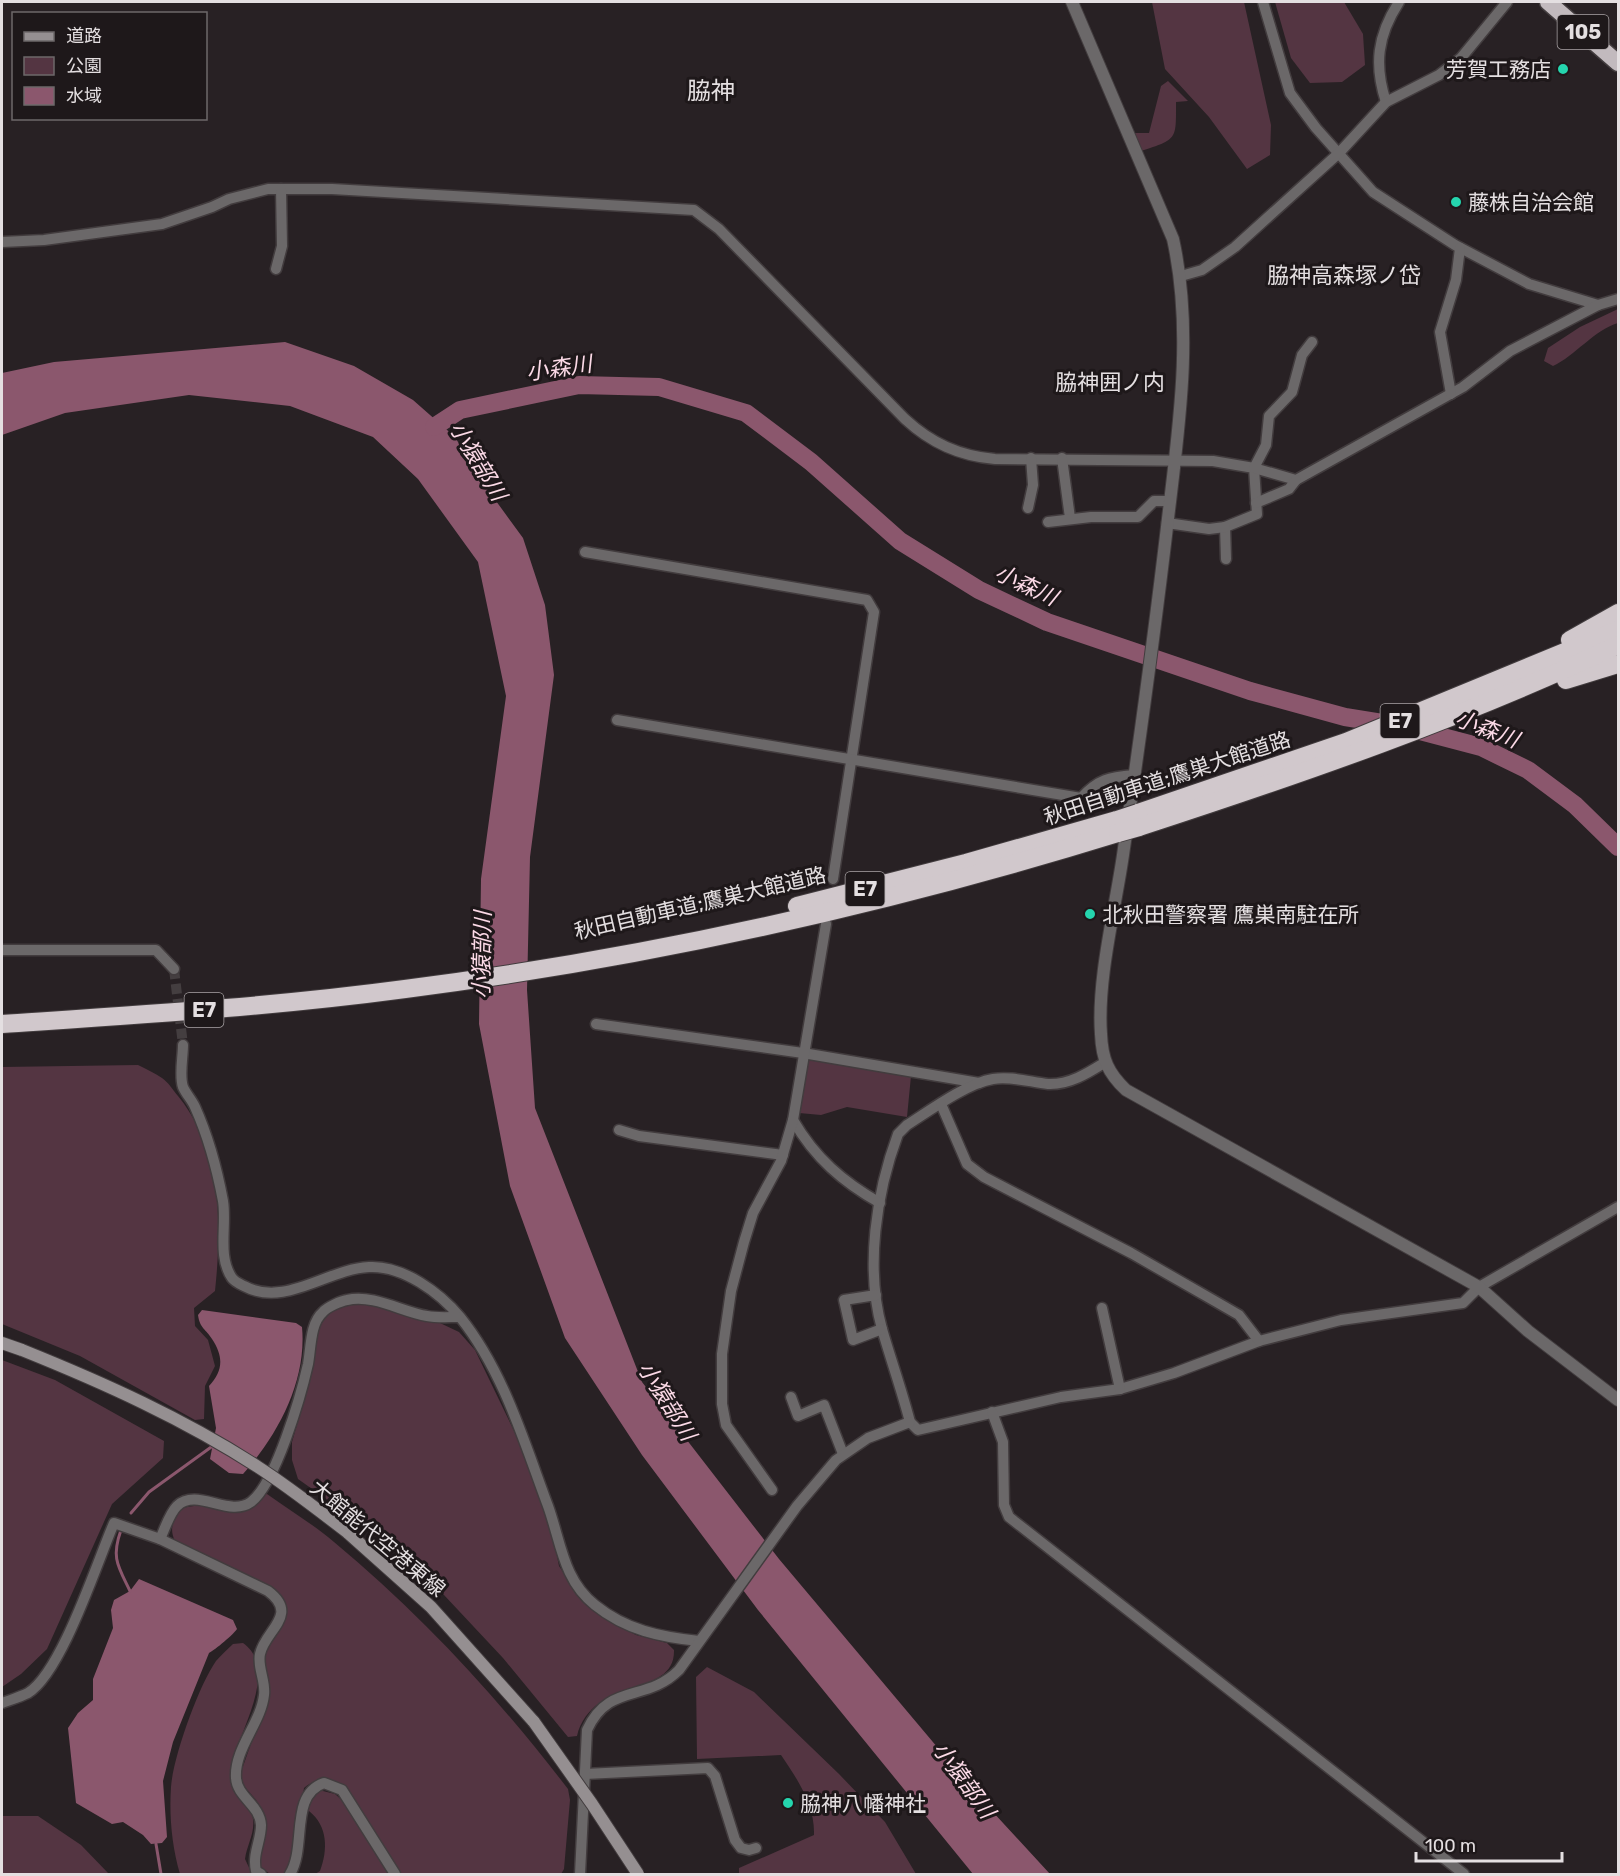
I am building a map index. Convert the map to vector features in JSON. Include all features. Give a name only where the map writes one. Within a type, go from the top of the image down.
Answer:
[{"type":"highway","name":"105","points":[[1548,2],[1618,63]]},
{"type":"highway","points":[[1514,684],[1618,614]]},
{"type":"highway","points":[[1514,684],[1618,630]]},
{"type":"highway","points":[[1514,684],[1618,645]]},
{"type":"highway","points":[[1514,684],[1618,664]]},
{"type":"highway","name":"秋田自動車道;鷹巣大館道路","points":[[1299,767],[1407,718],[1514,684]]},
{"type":"highway","name":"秋田自動車道;鷹巣大館道路","points":[[2,1024],[207,1010],[405,985],[611,953],[1139,820],[1426,727],[1514,684]]},
{"type":"highway","name":"秋田自動車道;鷹巣大館道路","points":[[2,1013],[405,985]]},
{"type":"main road","name":"大館能代空港東線","points":[[2,1343],[84,1375],[207,1436],[259,1468],[347,1532],[431,1607],[534,1722],[592,1804],[638,1875]]},
{"type":"street","points":[[1072,2],[1173,239],[1181,276],[1185,322],[1175,459],[1155,630],[1105,974],[1101,1032],[1104,1063],[1126,1090],[1479,1287],[1528,1331],[1618,1400]]},
{"type":"street","points":[[1263,2],[1290,93],[1316,128],[1373,192],[1460,248],[1529,284],[1598,305]]},
{"type":"street","points":[[1386,102],[1378,70],[1379,59],[1382,37],[1399,2]]},
{"type":"street","points":[[1181,276],[1202,270],[1228,252],[1339,153],[1386,102],[1439,75],[1461,58],[1507,2]]},
{"type":"street","points":[[2,242],[44,240],[162,224],[229,199],[268,189],[344,189],[694,210],[719,229],[921,433],[943,447],[971,457],[1175,459],[1240,463],[1296,480]]},
{"type":"street","points":[[276,269],[282,246],[281,189]]},
{"type":"street","points":[[1451,394],[1440,332],[1456,280],[1460,248]]},
{"type":"street","points":[[1256,503],[1289,489],[1296,480],[1451,394],[1510,351],[1598,305],[1618,299]]},
{"type":"street","points":[[1167,523],[1209,529],[1225,527],[1257,514],[1254,468],[1266,445],[1269,416],[1292,392],[1302,355],[1312,342]]},
{"type":"street","points":[[1028,508],[1033,485],[1031,458]]},
{"type":"street","points":[[1062,458],[1070,518]]},
{"type":"street","points":[[1048,522],[1070,518],[1138,517],[1154,501],[1170,501]]},
{"type":"street","points":[[1225,527],[1226,559]]},
{"type":"street","points":[[585,552],[867,600],[874,612],[833,879]]},
{"type":"street","points":[[617,720],[1081,798],[1091,786],[1106,777],[1134,775]]},
{"type":"street","points":[[772,1490],[726,1425],[722,1404],[722,1354],[731,1291],[744,1242],[753,1213],[783,1155],[793,1120],[826,924]]},
{"type":"street","points":[[2,950],[156,950],[174,969]]},
{"type":"street","points":[[596,1024],[803,1053],[979,1083]]},
{"type":"street","points":[[183,1045],[183,1085],[195,1106],[212,1155],[224,1203],[225,1263],[233,1280],[250,1289],[266,1293],[289,1291],[371,1266],[392,1271],[438,1294],[479,1343],[510,1403],[553,1520],[563,1563],[576,1585],[593,1604],[642,1632],[699,1641]]},
{"type":"street","points":[[1104,1063],[1079,1078],[1051,1084],[1010,1079],[992,1079],[979,1083],[907,1125],[898,1134],[880,1203],[876,1228],[876,1294],[882,1329],[910,1422],[918,1430],[1061,1397],[1120,1389],[1174,1373],[1259,1341],[1341,1320],[1463,1303],[1479,1287],[1618,1207]]},
{"type":"street","points":[[941,1104],[967,1164],[984,1177],[1214,1299],[1239,1315],[1259,1341]]},
{"type":"street","points":[[793,1120],[806,1143],[830,1169],[850,1186],[880,1203]]},
{"type":"street","points":[[619,1130],[639,1136],[783,1155]]},
{"type":"street","points":[[876,1294],[843,1300],[853,1340],[882,1329]]},
{"type":"street","points":[[160,1539],[176,1507],[185,1502],[207,1500],[223,1506],[241,1506],[252,1502],[276,1464],[303,1387],[314,1326],[322,1312],[347,1299],[373,1300],[428,1317],[459,1317]]},
{"type":"street","points":[[1102,1308],[1120,1389]]},
{"type":"street","points":[[791,1397],[798,1416],[824,1405],[843,1454]]},
{"type":"street","points":[[992,1412],[1003,1442],[1004,1505],[1010,1517],[1464,1875]]},
{"type":"street","points":[[580,1875],[587,1730],[603,1705],[615,1698],[652,1689],[668,1681],[797,1506],[843,1454],[868,1438],[910,1422]]},
{"type":"street","points":[[2,1703],[28,1692],[51,1667],[70,1629],[114,1523],[160,1539],[268,1591],[277,1598],[281,1608],[281,1620],[262,1647],[259,1656],[264,1696],[237,1765],[236,1779],[240,1789],[258,1811],[261,1827],[253,1861],[256,1871],[261,1875]]},
{"type":"street","points":[[585,1774],[708,1768],[715,1776],[735,1840],[741,1848],[749,1850],[756,1848]]},
{"type":"street","points":[[290,1875],[298,1863],[306,1797],[313,1787],[324,1783],[342,1791],[395,1875]]},
{"type":"green space","points":[[1152,2],[1244,2],[1271,125],[1270,155],[1247,169],[1209,117],[1165,69]]},
{"type":"green space","points":[[1275,2],[1344,2],[1363,34],[1365,65],[1342,82],[1310,83],[1291,58]]},
{"type":"green space","points":[[1168,81],[1188,101],[1176,102],[1176,124],[1172,136],[1162,144],[1141,151],[1135,133],[1149,133],[1161,86]]},
{"type":"green space","points":[[1618,309],[1618,323],[1601,331],[1561,362],[1553,366],[1544,361],[1548,348],[1580,327]]},
{"type":"green space","points":[[807,1058],[911,1076],[907,1117],[847,1107],[821,1115],[799,1113]]},
{"type":"green space","points":[[138,1065],[166,1082],[193,1117],[211,1164],[216,1189],[218,1240],[215,1291],[194,1308],[195,1326],[208,1340],[215,1366],[205,1386],[204,1419],[195,1420],[80,1356],[2,1324],[2,1067]]},
{"type":"green space","points":[[371,1303],[416,1318],[440,1323],[459,1332],[475,1350],[516,1435],[552,1531],[559,1566],[579,1596],[604,1618],[636,1635],[667,1643],[674,1650],[671,1665],[662,1675],[599,1703],[586,1717],[577,1736],[568,1737],[503,1658],[444,1595],[370,1530],[298,1479],[292,1460],[292,1442],[309,1383],[318,1330],[327,1314],[347,1304]]},
{"type":"green space","points":[[2,1360],[55,1380],[164,1441],[163,1458],[112,1504],[47,1649],[21,1674],[2,1687]]},
{"type":"green space","points":[[267,1494],[334,1542],[429,1629],[515,1723],[568,1789],[570,1800],[564,1869],[561,1874],[401,1874],[344,1785],[324,1779],[314,1781],[304,1788],[293,1859],[285,1874],[270,1874],[258,1865],[264,1825],[263,1817],[258,1803],[245,1787],[240,1775],[268,1695],[263,1657],[265,1648],[285,1620],[285,1606],[175,1541],[172,1529],[180,1509],[205,1505],[245,1508],[257,1502],[262,1495]]},
{"type":"green space","points":[[243,1643],[253,1654],[258,1668],[258,1683],[232,1762],[231,1773],[235,1788],[248,1805],[253,1819],[253,1829],[245,1859],[252,1874],[180,1874],[173,1842],[170,1809],[176,1758],[209,1672],[216,1661],[233,1644]]},
{"type":"green space","points":[[707,1667],[754,1692],[839,1774],[885,1822],[916,1874],[739,1874],[739,1868],[814,1835],[814,1824],[804,1793],[781,1755],[697,1759],[696,1677]]},
{"type":"green space","points":[[319,1790],[335,1794],[344,1802],[388,1874],[315,1874],[320,1871],[323,1863],[325,1839],[320,1824],[309,1811],[308,1804],[313,1793]]},
{"type":"green space","points":[[2,1816],[38,1816],[81,1845],[109,1874],[2,1874]]},
{"type":"water","name":"小猿部川","points":[[285,342],[354,366],[413,400],[455,437],[480,479],[523,538],[545,605],[554,675],[530,857],[527,990],[535,1108],[642,1382],[779,1559],[980,1798],[1050,1874],[973,1874],[758,1610],[642,1455],[565,1338],[510,1186],[479,1024],[481,879],[506,696],[478,562],[418,479],[373,437],[290,406],[189,395],[65,413],[2,435],[2,373],[54,362]]},
{"type":"water","points":[[202,1310],[296,1323],[302,1327],[300,1367],[288,1406],[268,1442],[243,1474],[229,1473],[210,1459],[216,1428],[209,1386],[217,1375],[220,1358],[216,1346],[200,1323],[198,1315]]},
{"type":"water","points":[[139,1579],[233,1620],[237,1629],[209,1653],[173,1742],[163,1781],[167,1837],[162,1843],[151,1844],[143,1835],[123,1822],[112,1824],[76,1803],[68,1728],[78,1713],[93,1700],[93,1679],[113,1628],[111,1610],[114,1600],[130,1591]]},
{"type":"waterway","name":"小森川","points":[[434,427],[460,410],[579,385],[659,387],[746,413],[811,462],[900,541],[979,590],[1047,622],[1250,691],[1345,717],[1401,726],[1481,747],[1528,770],[1575,805],[1618,847]]},
{"type":"waterway","points":[[131,1513],[149,1492],[214,1445]]},
{"type":"waterway","points":[[121,1530],[116,1548],[117,1562],[130,1591]]},
{"type":"waterway","points":[[156,1844],[161,1874]]},
{"type":"tunnel","points":[[174,969],[183,1045]]},
{"type":"place","name":"芳賀工務店","points":[[1563,69]]},
{"type":"place","name":"藤株自治会館","points":[[1456,202]]},
{"type":"place","name":"北秋田警察署 鷹巣南駐在所","points":[[1090,914]]},
{"type":"place","name":"脇神八幡神社","points":[[788,1803]]},
{"type":"district","name":"脇神","points":[[711,91]]},
{"type":"district","name":"脇神高森塚ノ岱","points":[[1344,275]]},
{"type":"district","name":"脇神囲ノ内","points":[[1110,382]]}]
